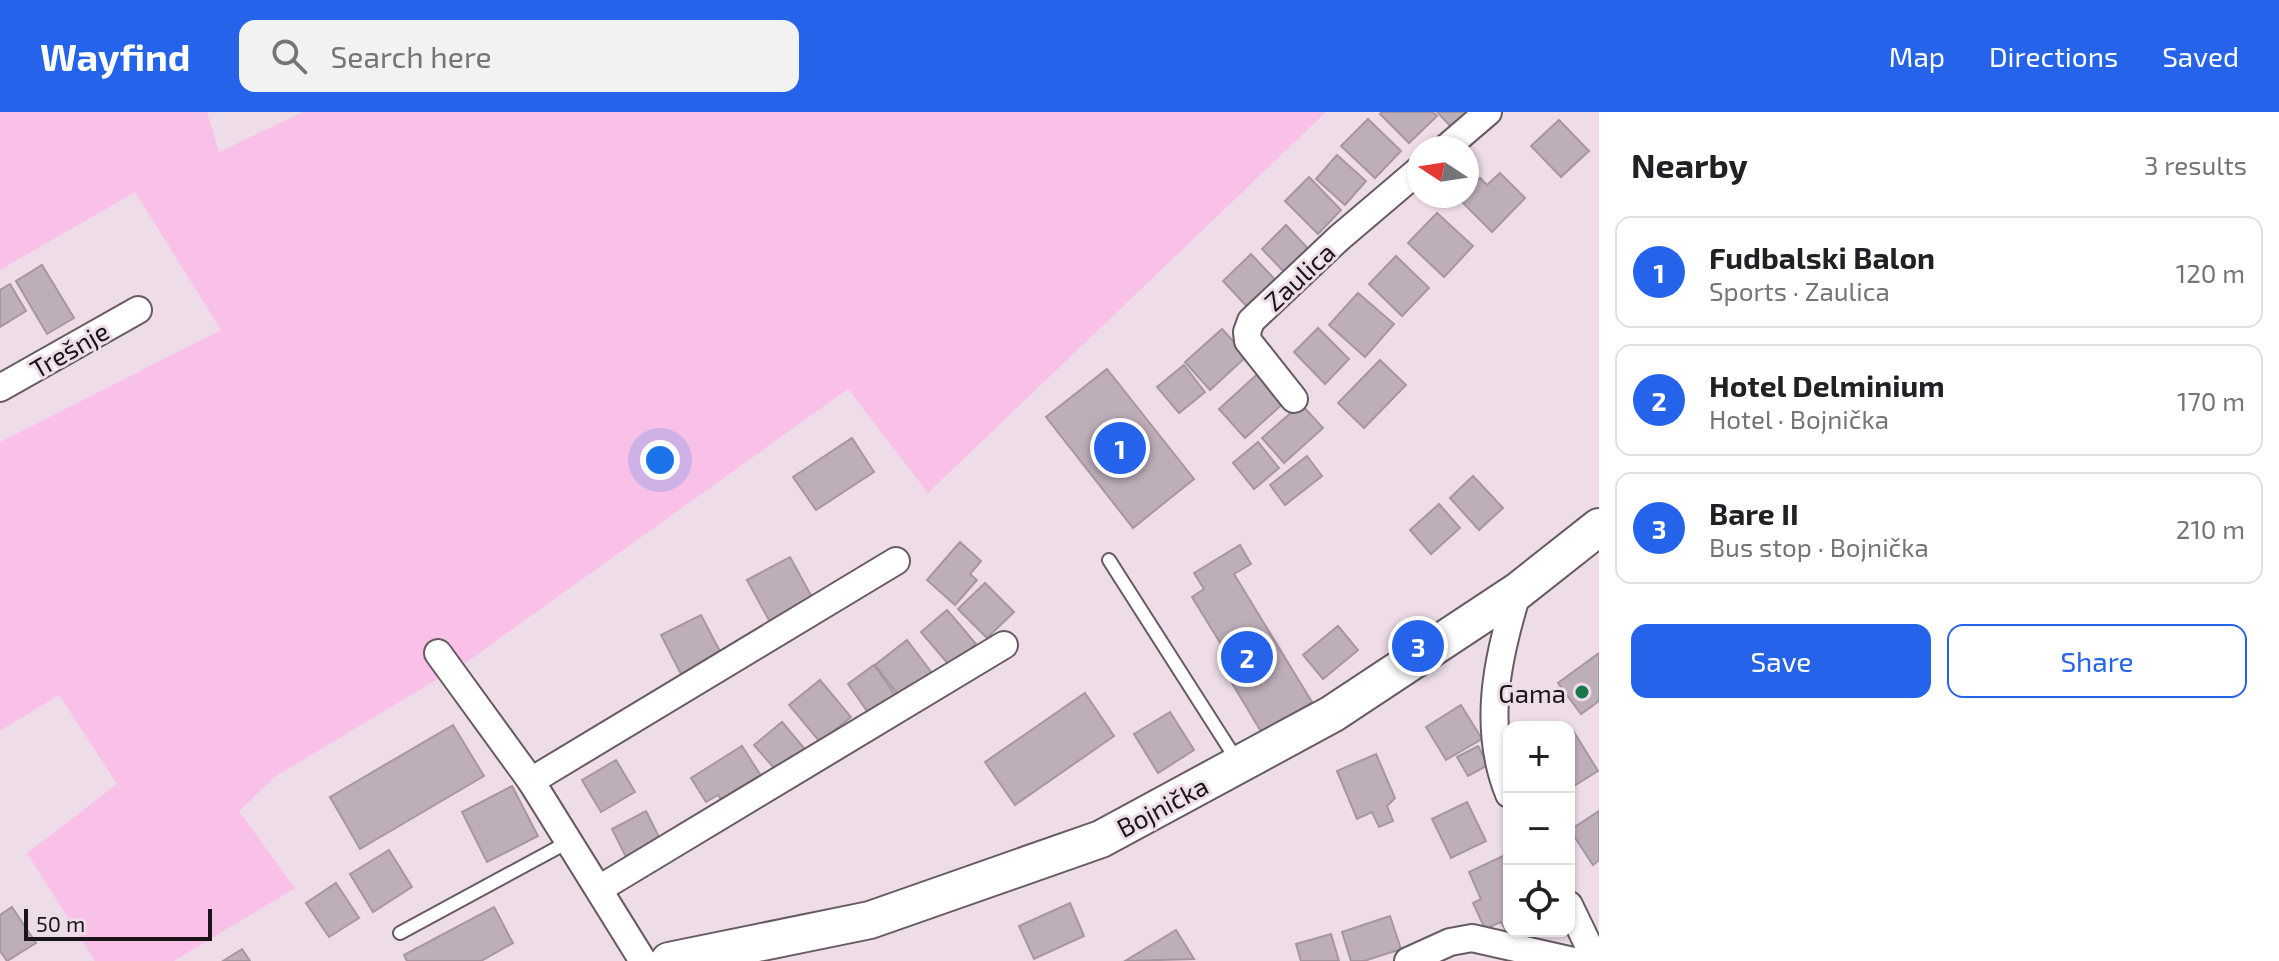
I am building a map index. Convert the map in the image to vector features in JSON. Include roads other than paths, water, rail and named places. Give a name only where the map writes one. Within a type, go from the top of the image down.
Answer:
[{"type":"main road","name":"Bojnička","points":[[669,961],[870,920],[1101,839],[1332,714],[1518,591],[1599,527]]},
{"type":"street","points":[[1460,136],[1488,112]]},
{"type":"street","name":"Zaulica","points":[[1294,399],[1248,341],[1251,321],[1339,238],[1407,180]]},
{"type":"street","name":"Trešnje","points":[[0,388],[138,310]]},
{"type":"street","points":[[531,781],[896,561]]},
{"type":"street","points":[[1509,793],[1496,755],[1495,707],[1501,644],[1518,591]]},
{"type":"street","points":[[599,889],[1004,645]]},
{"type":"street","points":[[438,653],[531,781],[643,961]]},
{"type":"street","points":[[1575,917],[1596,961]]},
{"type":"street","points":[[1408,961],[1450,942],[1472,938],[1573,961]]},
{"type":"lane","points":[[1109,560],[1240,765]]},
{"type":"lane","points":[[400,933],[568,842]]},
{"type":"place","name":"Fudbalski Balon","points":[[1120,448]]},
{"type":"place","name":"Bare II","points":[[1418,646]]},
{"type":"place","name":"Hotel Delminium","points":[[1247,657]]},
{"type":"place","name":"Gama","points":[[1582,692]]}]
